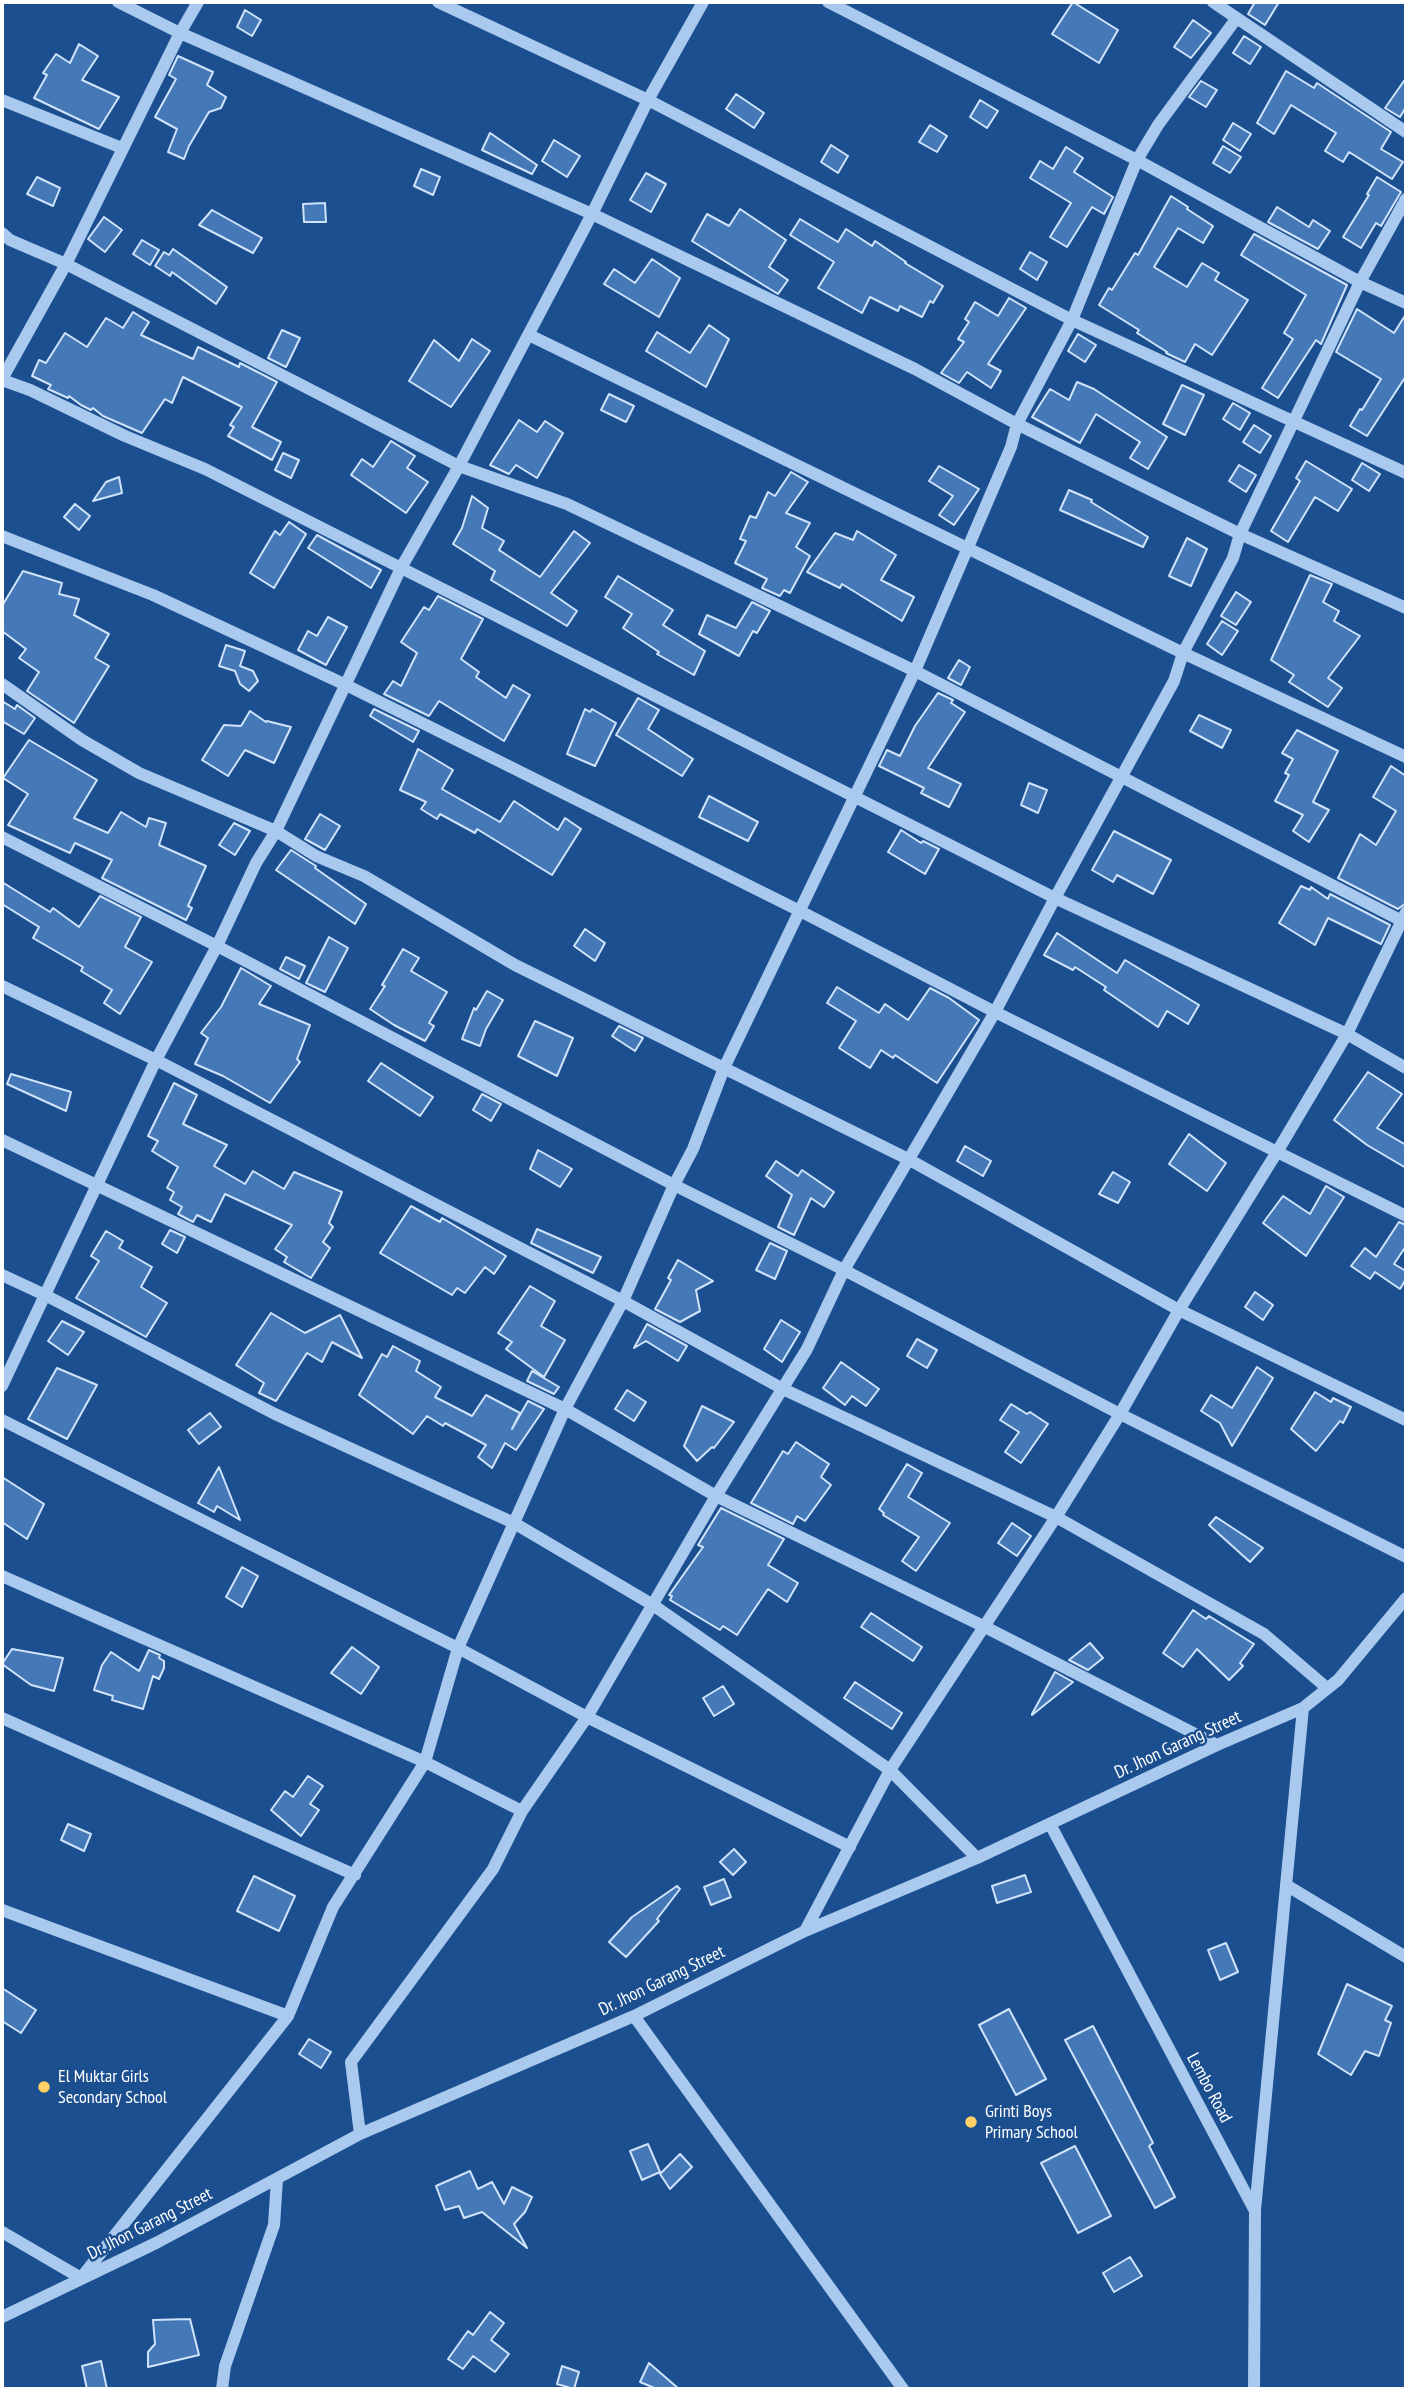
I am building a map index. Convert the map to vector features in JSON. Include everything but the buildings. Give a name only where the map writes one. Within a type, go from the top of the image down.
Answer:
[{"type":"street","points":[[118,2],[180,33],[592,214],[915,369],[1017,424],[1240,534],[1406,608]]},
{"type":"street","points":[[198,2],[122,148],[66,264],[2,379],[125,436],[205,469],[1055,898],[1347,1034],[1406,1068]]},
{"type":"street","points":[[438,2],[648,100],[1072,320],[1406,473]]},
{"type":"street","points":[[2,1386],[156,1060],[217,946],[256,863],[276,831],[401,568],[529,335],[648,100],[703,2]]},
{"type":"street","points":[[828,2],[1137,160],[1360,282],[1406,303]]},
{"type":"street","points":[[1213,2],[1406,132]]},
{"type":"street","points":[[2,2232],[81,2278],[288,2016],[333,1907],[425,1762],[458,1648],[565,1409],[623,1301],[674,1185],[693,1149],[724,1068],[915,671],[1011,447],[1017,424],[1072,320],[1137,160],[1158,125],[1236,19]]},
{"type":"street","points":[[2,100],[122,148]]},
{"type":"street","points":[[359,2134],[351,2062],[493,1869],[522,1811],[587,1717],[716,1496],[807,1349],[844,1270],[996,1012],[1174,681],[1183,653],[1233,558],[1240,534],[1360,282],[1406,199]]},
{"type":"street","points":[[2,233],[10,240],[66,264],[459,466],[567,504],[915,671],[1405,919],[1347,1034],[1278,1152],[1179,1310],[1120,1415],[1056,1517],[890,1770],[805,1931]]},
{"type":"street","points":[[529,335],[1183,653],[1406,757]]},
{"type":"street","points":[[2,536],[153,595],[346,685],[1406,1216]]},
{"type":"street","points":[[2,684],[82,740],[139,774],[276,831],[316,856],[364,876],[515,965],[908,1159],[1179,1310],[1406,1420]]},
{"type":"street","points":[[2,837],[1120,1415],[1406,1557]]},
{"type":"street","points":[[2,986],[156,1060],[623,1301],[783,1389],[1056,1517],[1264,1634],[1327,1688]]},
{"type":"street","points":[[2,1140],[565,1409],[716,1496],[983,1626],[1217,1745]]},
{"type":"street","points":[[2,1275],[275,1415],[514,1523],[653,1605],[890,1770],[977,1858]]},
{"type":"street","points":[[2,1420],[458,1648],[587,1717],[850,1847]]},
{"type":"street","points":[[2,1576],[425,1762],[522,1811]]},
{"type":"street","name":"Dr. Jhon Garang Street","points":[[2,2317],[156,2244],[359,2134],[634,2015],[805,1931],[977,1858],[1217,1745],[1303,1709],[1338,1681],[1406,1598]]},
{"type":"street","points":[[1255,2211],[1303,1709]]},
{"type":"street","points":[[2,1718],[355,1875]]},
{"type":"street","name":"Lembo Road","points":[[1050,1824],[1255,2211],[1254,2389]]},
{"type":"street","points":[[1286,1885],[1406,1956]]},
{"type":"street","points":[[2,1910],[288,2016]]},
{"type":"street","points":[[634,2015],[902,2389]]},
{"type":"street","points":[[222,2389],[225,2367],[274,2225],[277,2179]]},
{"type":"place","name":"El Muktar Girls Secondary School","points":[[44,2087]]},
{"type":"place","name":"Grinti Boys Primary School","points":[[971,2122]]}]
